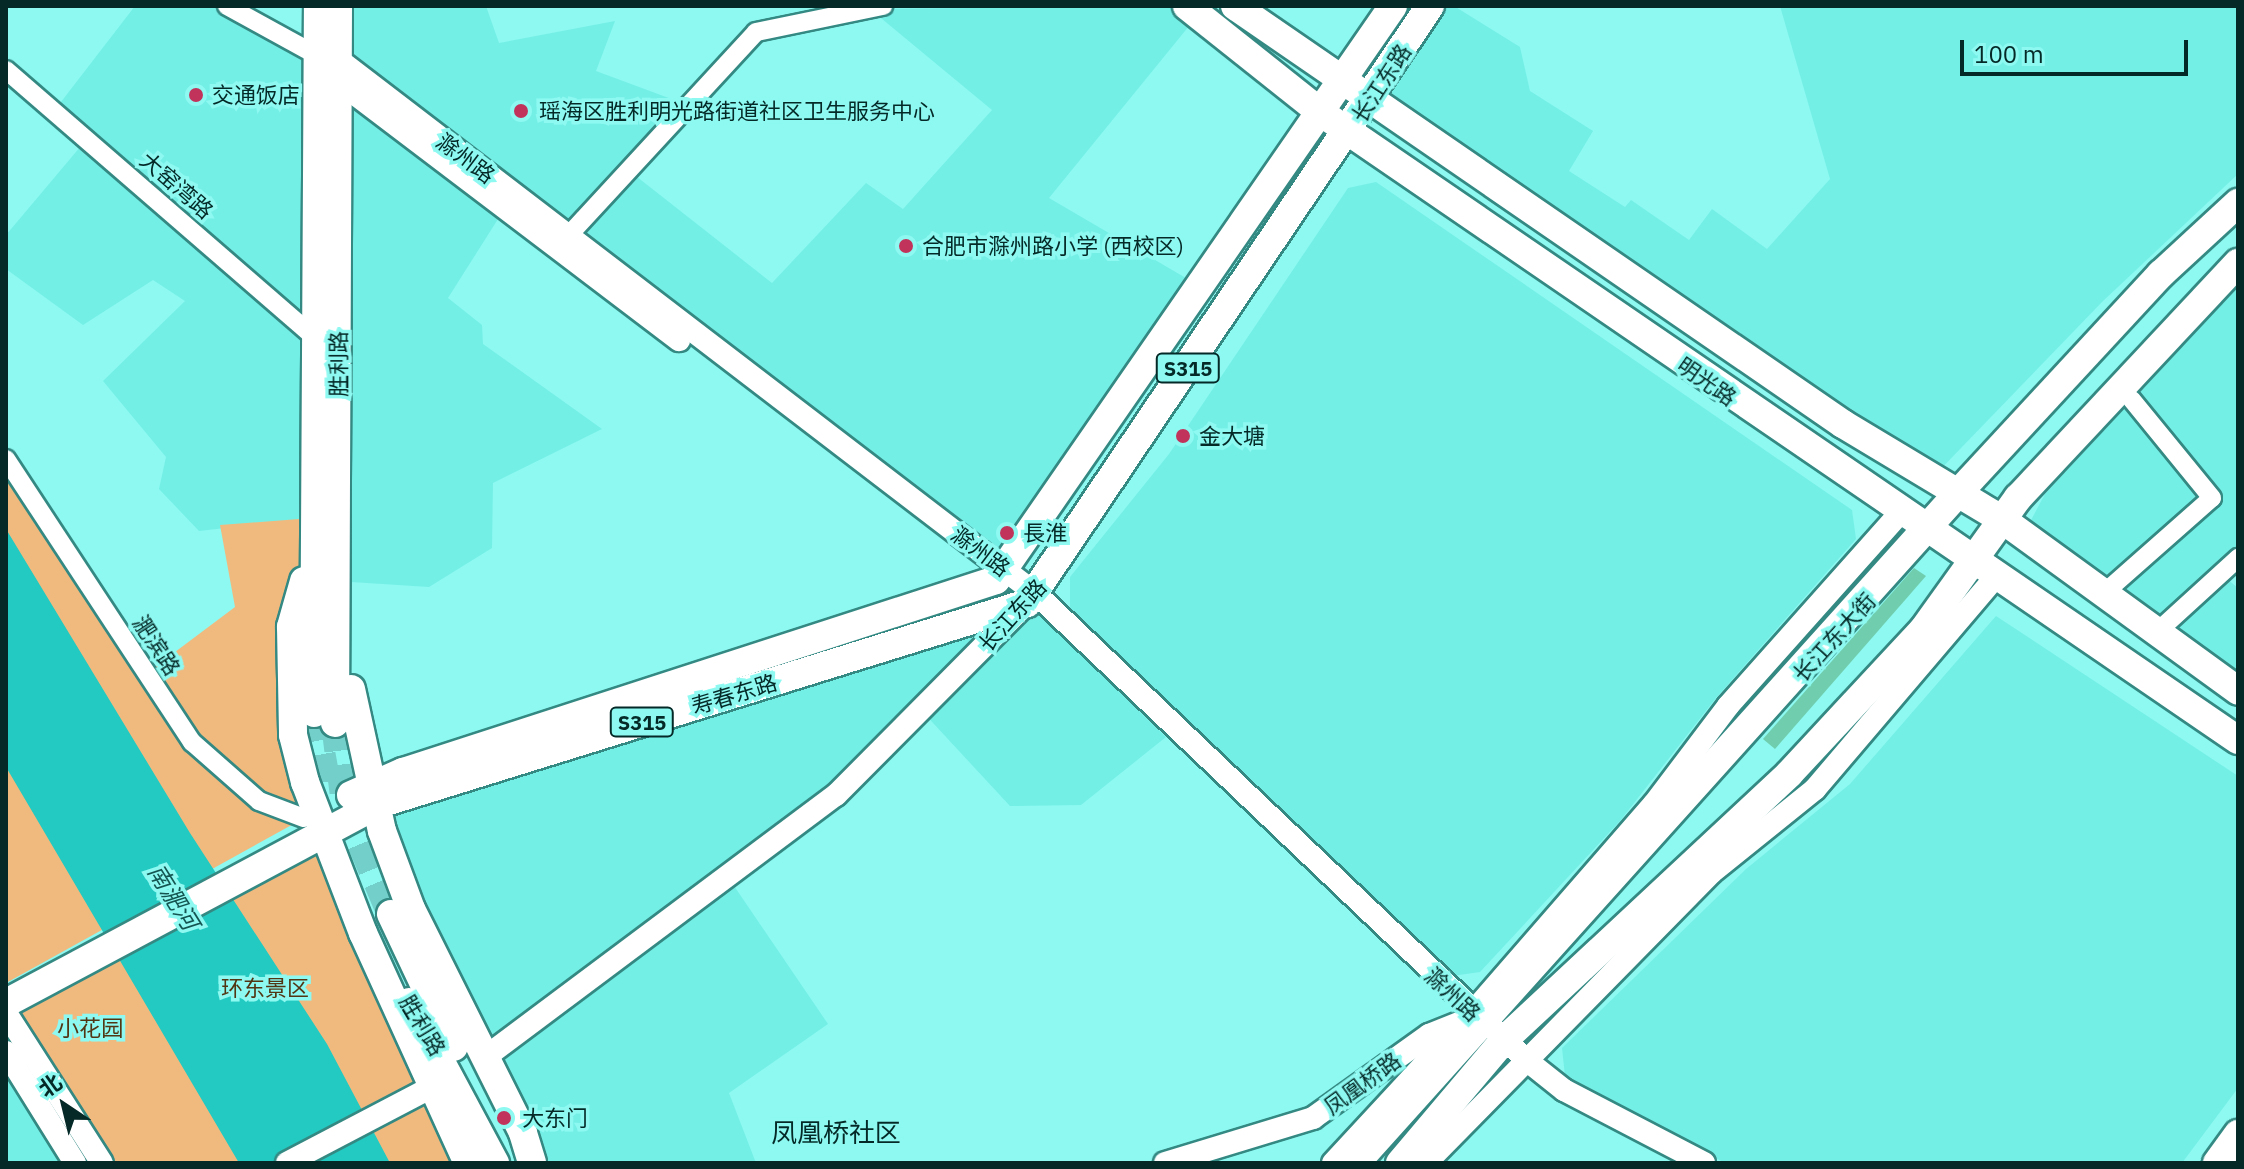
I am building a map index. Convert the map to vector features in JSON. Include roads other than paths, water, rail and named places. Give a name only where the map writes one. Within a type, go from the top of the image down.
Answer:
[{"type":"main road","name":"胜利路","points":[[318,6],[332,66],[324,549],[325,718]]},
{"type":"main road","name":"胜利路","points":[[324,549],[315,338],[338,6]]},
{"type":"main road","name":"明光路","points":[[1187,6],[1323,114],[1899,514],[1986,569],[2238,740]]},
{"type":"main road","name":"明光路","points":[[1235,6],[1830,415],[2003,520],[2238,691]]},
{"type":"main road","name":"长江东路","points":[[1002,576],[1323,114],[1393,6]]},
{"type":"main road","name":"长江东路","points":[[1031,598],[1349,132],[1430,6]]},
{"type":"main road","name":"长江东大街","points":[[1400,1163],[1478,1092],[1492,1038],[1959,492],[2161,274],[2238,203]]},
{"type":"main road","name":"长江东大街","points":[[1356,1163],[1434,1068],[1492,1038],[1789,774],[1923,630],[1986,569],[2003,520],[2238,263]]},
{"type":"main road","points":[[468,1163],[315,820],[293,735],[291,642],[324,549],[351,571],[354,724],[376,794],[382,831],[411,909],[532,1163]]},
{"type":"main road","name":"寿春东路","points":[[98,944],[315,820],[376,794],[1002,576]]},
{"type":"main road","name":"寿春东路","points":[[376,794],[1031,598]]},
{"type":"main road","name":"胜利路","points":[[357,885],[402,991],[495,1163]]},
{"type":"main road","name":"胜利路","points":[[391,914],[510,1163]]},
{"type":"main road","points":[[6,983],[98,944]]},
{"type":"main road","points":[[6,1003],[98,944]]},
{"type":"main road","points":[[2217,1163],[2238,1134]]},
{"type":"street","points":[[227,6],[332,66]]},
{"type":"street","points":[[568,236],[756,32],[883,6]]},
{"type":"street","name":"滁州路","points":[[332,66],[568,236],[1002,576]]},
{"type":"street","name":"滁州路","points":[[332,66],[1031,598],[1557,1102],[1675,1163]]},
{"type":"street","name":"大窑湾路","points":[[6,70],[315,338]]},
{"type":"street","points":[[2103,594],[2212,498],[2132,400]]},
{"type":"street","name":"淝滨路","points":[[6,459],[192,742],[259,801],[315,820]]},
{"type":"street","points":[[1492,1038],[1654,804],[1728,706],[1899,514]]},
{"type":"street","points":[[2157,632],[2238,558]]},
{"type":"street","name":"长江东路","points":[[484,1058],[836,795],[1031,598]]},
{"type":"street","points":[[6,1013],[102,1163]]},
{"type":"street","name":"凤凰桥路","points":[[1165,1163],[1313,1118],[1429,1035],[1492,1038]]},
{"type":"street","name":"滁州路","points":[[1492,1038],[1564,1090],[1704,1163]]},
{"type":"street","points":[[6,1052],[75,1163]]},
{"type":"street","points":[[1333,1163],[1434,1068]]},
{"type":"street","points":[[287,1163],[432,1087]]},
{"type":"street","points":[[1426,1163],[1478,1092]]},
{"type":"water","name":"南淝河","points":[[6,529],[190,833],[327,1044],[390,1163],[239,1163],[6,767]]},
{"type":"tunnel","points":[[314,713],[328,790]]},
{"type":"tunnel","points":[[335,723],[345,805],[391,914]]},
{"type":"place","name":"交通饭店","points":[[196,95]]},
{"type":"place","name":"瑶海区胜利明光路街道社区卫生服务中心","points":[[521,111]]},
{"type":"place","name":"合肥市滁州路小学 (西校区)","points":[[906,246]]},
{"type":"place","name":"金大塘","points":[[1183,436]]},
{"type":"place","name":"長淮","points":[[1007,533]]},
{"type":"place","name":"大东门","points":[[504,1118]]},
{"type":"district","name":"凤凰桥社区","points":[[836,1133]]},
{"type":"park label","name":"环东景区","points":[[265,988]]},
{"type":"park label","name":"小花园","points":[[90,1028]]}]
